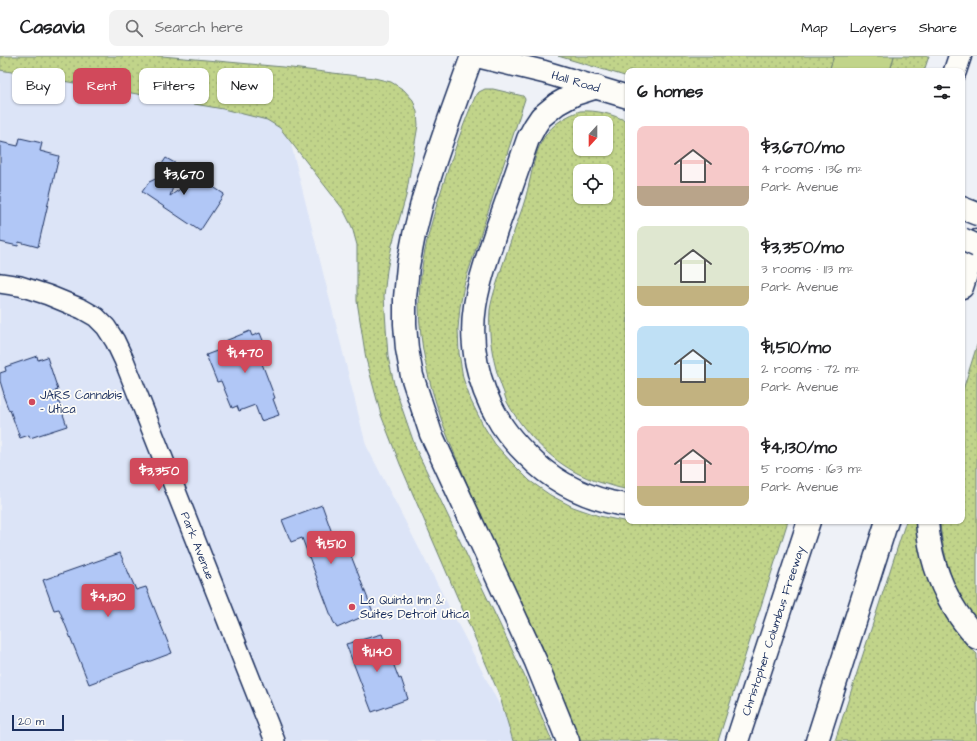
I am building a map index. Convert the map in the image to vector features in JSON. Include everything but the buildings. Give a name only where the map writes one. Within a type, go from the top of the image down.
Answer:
[{"type":"highway","points":[[472,56],[439,150],[423,200],[414,235],[408,266],[405,298],[406,349],[412,376],[431,434],[536,662],[568,741]]},
{"type":"highway","name":"Hall Road","points":[[477,56],[544,72],[625,96]]},
{"type":"highway","points":[[956,68],[960,56]]},
{"type":"highway","points":[[597,87],[575,94],[557,104],[542,117],[528,138],[480,281],[475,307],[473,336],[476,364],[484,390],[497,418],[513,440],[532,460],[554,478],[572,489],[598,499],[625,504]]},
{"type":"highway","points":[[965,209],[977,214]]},
{"type":"highway","points":[[965,240],[977,246]]},
{"type":"highway","points":[[965,278],[977,241]]},
{"type":"highway","name":"Christopher Columbus Freeway","points":[[738,741],[808,524]]},
{"type":"highway","points":[[817,741],[886,524]]},
{"type":"highway","points":[[927,524],[929,542],[941,583],[952,606],[966,626],[977,638]]},
{"type":"street","name":"Park Avenue","points":[[0,283],[20,286],[82,308],[96,317],[106,327],[115,340],[275,741]]},
{"type":"shaded area","points":[[0,67],[12,69],[12,104],[65,104],[65,76],[73,77],[73,104],[131,104],[131,84],[139,85],[139,104],[209,104],[209,95],[217,96],[217,104],[281,104],[366,445],[518,741],[0,741]]},
{"type":"green space","points":[[0,56],[162,56],[283,67],[374,78],[391,82],[404,90],[413,100],[417,112],[418,125],[406,196],[392,245],[387,270],[384,296],[388,357],[395,388],[416,449],[524,675],[552,741],[513,741],[499,694],[400,464],[381,415],[366,359],[357,301],[357,245],[352,227],[343,209],[280,128],[267,120],[223,109],[194,104],[209,104],[209,68],[139,68],[139,94],[131,93],[131,68],[73,68],[73,83],[65,81],[65,68],[12,68],[12,72],[0,70]]},
{"type":"green space","points":[[558,56],[834,56],[830,68],[625,68],[625,76]]},
{"type":"green space","points":[[834,56],[894,56],[891,68],[830,68]]},
{"type":"green space","points":[[894,56],[929,56],[925,68],[891,68]]},
{"type":"green space","points":[[485,89],[493,89],[523,96],[525,99],[464,285],[458,329],[459,353],[463,378],[471,401],[483,425],[495,444],[530,481],[550,495],[573,507],[599,516],[625,521],[625,524],[787,524],[718,741],[579,741],[451,446],[441,419],[432,391],[421,335],[419,290],[429,231],[453,153],[475,97],[479,92]]},
{"type":"green space","points":[[580,111],[599,112],[611,115],[625,121],[625,489],[598,482],[579,474],[568,468],[547,452],[520,423],[513,413],[507,402],[496,369],[490,330],[491,305],[502,267],[523,206],[534,162],[544,138],[552,128],[564,119]]},
{"type":"green space","points":[[977,345],[977,620],[964,603],[950,572],[944,551],[940,524],[965,524],[965,383]]},
{"type":"green space","points":[[905,524],[917,524],[921,557],[934,594],[953,627],[964,642],[977,654],[977,741],[835,741]]},
{"type":"place","name":"JARS Cannabis - Utica","points":[[32,402]]},
{"type":"place","name":"La Quinta Inn & Suites Detroit Utica","points":[[352,607]]}]
